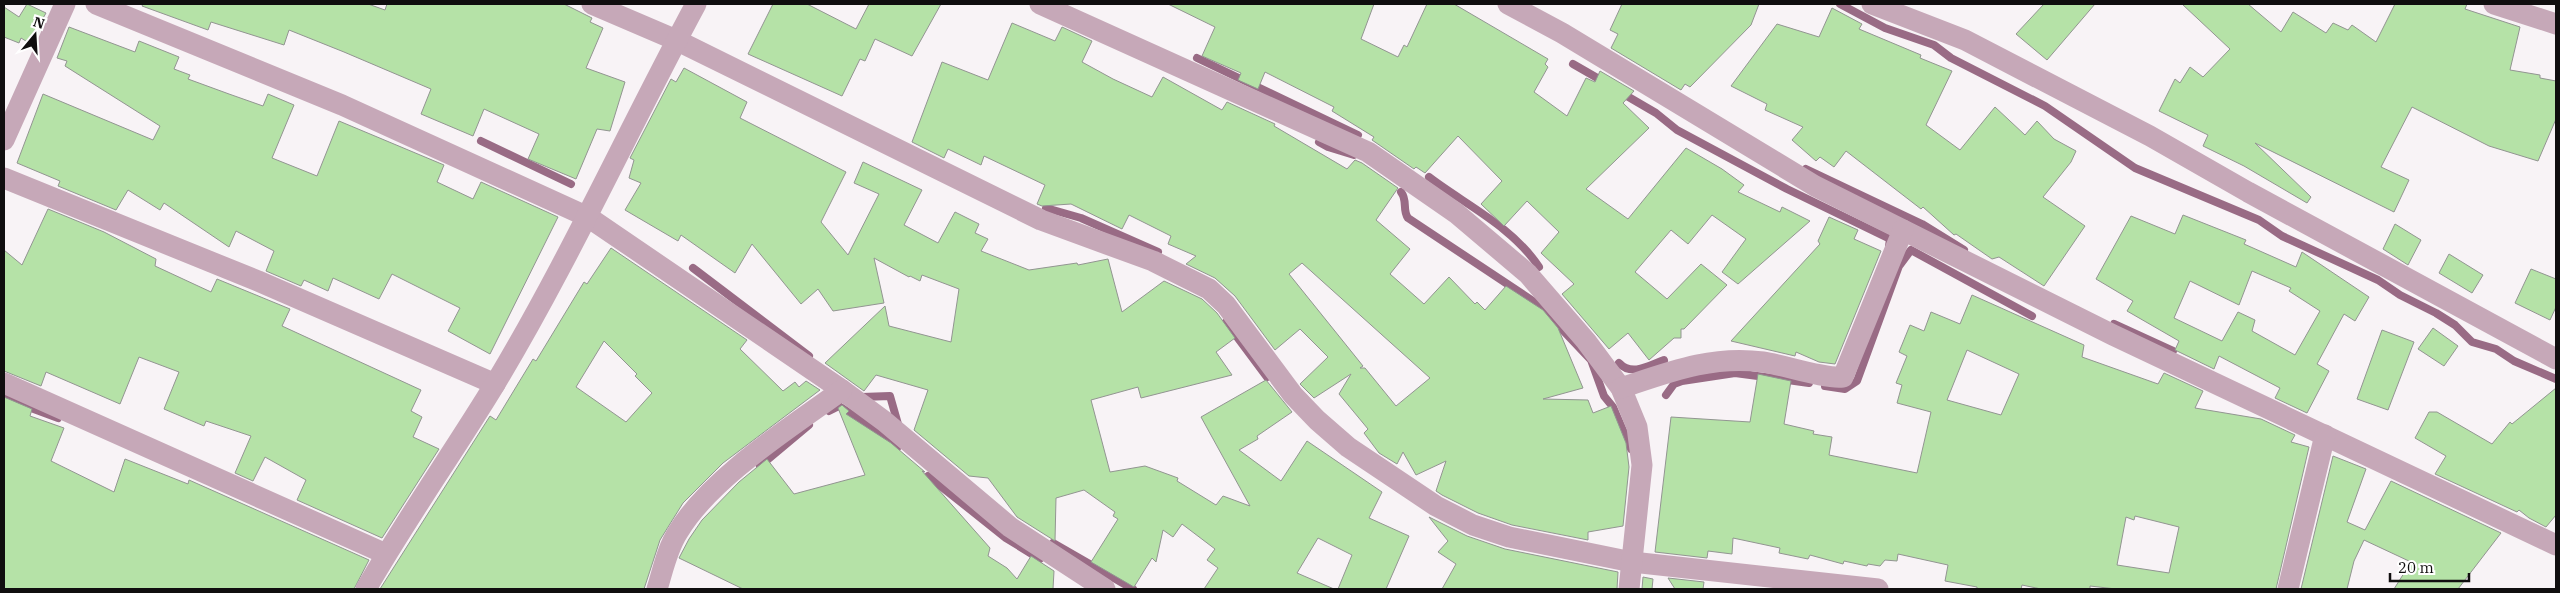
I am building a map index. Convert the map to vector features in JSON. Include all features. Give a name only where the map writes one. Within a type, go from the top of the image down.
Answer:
[{"type":"street","points":[[4,140],[65,4]]},
{"type":"street","points":[[96,4],[342,105],[588,217],[842,390],[884,421],[1010,527],[1105,589]]},
{"type":"street","points":[[592,4],[676,40],[999,201],[1041,220],[1153,261],[1208,289],[1226,305],[1293,395],[1317,420],[1348,446],[1436,506],[1473,525],[1509,537],[1632,562],[1878,589]]},
{"type":"street","points":[[366,589],[386,554],[495,384],[588,217],[676,40],[696,4]]},
{"type":"street","points":[[1040,4],[1368,152],[1456,213],[1528,274],[1586,340],[1622,388],[1637,427],[1642,465],[1629,589]]},
{"type":"street","points":[[1508,4],[1562,33],[1814,186],[2113,335],[2556,545]]},
{"type":"street","points":[[2494,4],[2556,24]]},
{"type":"street","points":[[1879,5],[1965,40],[2142,132],[2248,192],[2556,359]]},
{"type":"street","points":[[4,178],[258,281],[495,384]]},
{"type":"street","points":[[1622,388],[1686,366],[1712,361],[1740,360],[1765,362],[1843,377],[1903,230]]},
{"type":"street","points":[[4,383],[386,554]]},
{"type":"street","points":[[657,589],[668,551],[690,515],[742,463],[842,390]]},
{"type":"street","points":[[2288,589],[2325,435]]},
{"type":"building","points":[[27,4],[46,13],[29,43],[21,38],[19,43],[4,37],[4,7],[19,17]]},
{"type":"building","points":[[143,4],[368,4],[385,10],[387,4],[564,4],[592,18],[590,22],[603,28],[586,68],[625,82],[610,131],[597,129],[576,179],[528,159],[539,134],[484,109],[473,136],[421,114],[431,89],[344,52],[289,30],[284,45],[211,22],[208,30],[142,6]]},
{"type":"building","points":[[773,4],[807,4],[856,29],[869,4],[941,4],[912,56],[875,39],[865,61],[860,59],[842,96],[748,54]]},
{"type":"building","points":[[1168,4],[1374,4],[1361,39],[1398,57],[1404,45],[1407,47],[1427,4],[1454,4],[1548,59],[1545,64],[1548,67],[1534,92],[1567,116],[1586,78],[1595,82],[1600,71],[1634,91],[1623,103],[1649,128],[1586,189],[1628,219],[1686,148],[1722,169],[1744,185],[1738,192],[1780,212],[1782,207],[1810,221],[1738,284],[1722,272],[1746,239],[1712,215],[1688,244],[1671,230],[1635,272],[1667,299],[1701,264],[1727,285],[1684,329],[1681,329],[1681,338],[1674,338],[1649,360],[1628,333],[1609,349],[1562,294],[1574,284],[1541,253],[1559,232],[1527,201],[1504,226],[1481,204],[1502,181],[1458,136],[1425,173],[1416,167],[1414,169],[1372,140],[1374,137],[1332,111],[1334,107],[1265,72],[1258,89],[1238,80],[1241,73],[1202,56],[1215,27]]},
{"type":"building","points":[[1622,4],[1759,4],[1751,25],[1690,87],[1685,84],[1681,90],[1611,48],[1618,34],[1610,30]]},
{"type":"building","points":[[2044,4],[2095,4],[2047,60],[2016,34]]},
{"type":"building","points":[[2182,4],[2248,4],[2281,32],[2293,12],[2326,33],[2333,23],[2348,30],[2352,25],[2376,42],[2395,4],[2467,4],[2465,9],[2520,27],[2510,70],[2540,75],[2540,78],[2556,81],[2556,119],[2538,161],[2489,146],[2412,107],[2381,167],[2409,180],[2394,212],[2255,143],[2311,197],[2307,203],[2244,166],[2203,146],[2208,135],[2159,111],[2175,79],[2180,83],[2190,67],[2203,77],[2230,49]]},
{"type":"building","points":[[1832,8],[1862,24],[1859,29],[1921,55],[1920,58],[1952,71],[1926,125],[1960,150],[1995,107],[2025,135],[2037,121],[2054,139],[2076,151],[2071,162],[2043,197],[2085,226],[2044,286],[1999,257],[1992,259],[1956,234],[1954,235],[1923,207],[1921,209],[1846,151],[1834,167],[1820,157],[1816,161],[1792,140],[1803,127],[1765,110],[1767,104],[1731,86],[1777,24],[1819,37]]},
{"type":"building","points":[[1012,23],[1055,41],[1062,27],[1092,41],[1082,62],[1113,79],[1152,97],[1163,77],[1222,110],[1227,102],[1275,124],[1274,126],[1347,169],[1355,160],[1362,163],[1398,188],[1376,220],[1410,249],[1390,274],[1424,304],[1449,277],[1475,304],[1477,302],[1485,310],[1506,286],[1543,310],[1558,328],[1583,388],[1543,399],[1588,400],[1593,413],[1611,406],[1626,443],[1629,467],[1623,526],[1588,532],[1588,540],[1512,525],[1478,513],[1442,495],[1436,491],[1446,461],[1416,475],[1403,452],[1397,464],[1379,453],[1364,433],[1368,429],[1339,394],[1351,374],[1314,398],[1300,384],[1328,357],[1300,329],[1275,350],[1235,296],[1215,278],[1186,264],[1196,256],[1168,244],[1171,236],[1129,215],[1122,229],[1071,204],[1042,206],[1037,204],[1045,185],[984,156],[981,165],[948,149],[944,158],[912,142],[942,62],[988,80]],"holes":[[[1302,263],[1430,378],[1396,406],[1365,368],[1360,368],[1363,366],[1289,274]]]},
{"type":"building","points":[[69,27],[135,52],[139,41],[179,57],[174,69],[190,75],[188,79],[263,106],[268,94],[294,105],[272,158],[317,176],[339,121],[444,165],[437,182],[473,199],[481,182],[558,217],[490,354],[448,331],[460,308],[392,274],[379,299],[333,278],[328,291],[304,280],[301,286],[266,271],[274,251],[236,231],[229,247],[164,203],[160,210],[128,190],[116,210],[58,186],[60,181],[17,163],[43,94],[153,140],[160,126],[65,66],[67,61],[57,58]]},
{"type":"building","points":[[684,68],[747,102],[740,118],[846,172],[821,222],[848,255],[879,194],[854,183],[863,162],[922,190],[904,225],[938,243],[955,212],[979,224],[975,233],[988,239],[981,251],[1029,270],[1077,263],[1078,265],[1108,259],[1122,312],[1164,281],[1202,299],[1217,313],[1235,338],[1216,352],[1232,375],[1141,398],[1138,387],[1091,400],[1110,472],[1145,466],[1178,478],[1177,481],[1216,505],[1223,496],[1250,506],[1201,417],[1266,380],[1292,412],[1257,436],[1258,439],[1239,450],[1281,481],[1307,441],[1382,492],[1369,518],[1409,536],[1386,589],[1338,589],[1352,555],[1318,538],[1297,573],[1334,589],[1204,589],[1218,568],[1207,560],[1215,549],[1182,524],[1173,537],[1163,530],[1156,562],[1152,558],[1134,587],[1091,562],[1118,519],[1113,516],[1115,512],[1084,490],[1056,498],[1055,541],[1017,517],[988,478],[969,476],[914,430],[928,390],[876,375],[864,391],[825,363],[885,306],[889,326],[951,342],[959,289],[922,275],[920,281],[909,277],[874,258],[884,303],[833,311],[818,289],[801,304],[752,244],[735,273],[681,235],[678,241],[625,210],[641,183],[629,178],[634,160],[630,158],[671,79],[676,82]]},
{"type":"building","points":[[48,209],[104,232],[156,259],[155,266],[211,292],[217,279],[290,309],[282,326],[421,390],[411,411],[422,417],[413,437],[439,449],[382,538],[297,500],[306,480],[265,457],[253,481],[235,473],[251,436],[206,421],[204,426],[164,409],[179,372],[139,357],[120,404],[46,372],[41,386],[4,371],[4,250],[22,265]]},
{"type":"building","points":[[2183,215],[2246,240],[2244,244],[2296,267],[2302,252],[2369,297],[2355,321],[2344,314],[2317,364],[2329,371],[2307,413],[2275,398],[2280,388],[2219,356],[2214,369],[2175,350],[2179,341],[2127,311],[2133,301],[2096,279],[2131,216],[2175,234]],"holes":[[[2252,271],[2291,288],[2289,291],[2320,311],[2295,355],[2252,331],[2255,320],[2238,312],[2222,341],[2174,318],[2190,281],[2239,305]]]},
{"type":"building","points":[[1829,217],[1858,230],[1854,239],[1881,251],[1835,364],[1819,362],[1796,352],[1795,356],[1731,341],[1820,244],[1818,241]]},
{"type":"building","points":[[2395,224],[2421,240],[2408,265],[2383,249]]},
{"type":"building","points":[[611,248],[747,340],[740,349],[783,391],[795,382],[799,387],[806,381],[820,390],[723,463],[683,503],[660,540],[644,589],[380,589],[490,416],[496,420],[533,359],[536,361],[584,282],[587,284]],"holes":[[[604,341],[637,374],[635,376],[652,393],[626,422],[576,387]]]},
{"type":"building","points":[[2449,254],[2483,275],[2472,293],[2439,273]]},
{"type":"building","points":[[2531,269],[2556,279],[2556,307],[2550,320],[2515,303]]},
{"type":"building","points":[[1972,295],[2084,345],[2082,357],[2158,384],[2164,373],[2203,391],[2195,408],[2261,419],[2295,435],[2291,442],[2309,447],[2276,589],[2116,589],[2090,586],[2090,589],[2041,589],[2022,585],[2021,589],[1977,589],[1977,587],[1945,581],[1948,565],[1898,554],[1897,561],[1885,560],[1880,566],[1868,564],[1867,566],[1844,561],[1843,564],[1810,555],[1808,559],[1779,553],[1780,548],[1733,538],[1732,554],[1708,551],[1707,558],[1655,552],[1671,417],[1750,422],[1758,374],[1791,381],[1784,424],[1814,431],[1813,434],[1832,437],[1829,455],[1917,473],[1931,412],[1897,403],[1902,385],[1896,383],[1907,356],[1899,352],[1910,325],[1924,331],[1931,312],[1960,324]],"holes":[[[1967,350],[2019,374],[2001,415],[1947,400]],[[2135,516],[2179,527],[2169,573],[2117,565],[2126,517],[2134,520]]]},
{"type":"building","points":[[2433,328],[2458,346],[2444,366],[2418,349]]},
{"type":"building","points":[[2382,330],[2414,342],[2388,410],[2357,399]]},
{"type":"building","points":[[2556,388],[2556,515],[2546,527],[2519,510],[2517,512],[2435,474],[2446,456],[2415,438],[2429,412],[2437,412],[2492,444],[2510,422],[2512,424]]},
{"type":"building","points":[[4,397],[32,409],[30,416],[64,428],[51,461],[114,492],[125,459],[188,484],[189,480],[369,560],[354,589],[4,589]]},
{"type":"building","points":[[842,405],[849,411],[846,414],[891,443],[925,472],[922,471],[990,548],[988,556],[1007,568],[1017,579],[1031,556],[1054,571],[1053,589],[743,589],[679,558],[702,520],[739,482],[767,459],[794,494],[865,475],[838,408]]},
{"type":"building","points":[[2333,456],[2366,469],[2347,522],[2365,530],[2391,481],[2501,533],[2458,589],[2394,589],[2411,562],[2364,540],[2354,561],[2347,589],[2301,589]]},
{"type":"building","points":[[1429,517],[1467,536],[1505,549],[1618,572],[1617,589],[1442,589],[1456,564],[1438,552],[1448,541]]},
{"type":"building","points":[[1643,577],[1653,579],[1652,589],[1642,589]]},
{"type":"building","points":[[1668,578],[1704,582],[1703,589],[1675,589]]},
{"type":"waterway","points":[[1840,4],[1885,28],[1934,45],[1951,58],[2045,106],[2135,168],[2259,220],[2282,236],[2378,280],[2400,295],[2436,313],[2455,325],[2472,342],[2496,349],[2514,361],[2556,379]]},
{"type":"waterway","points":[[1197,58],[1358,135]]},
{"type":"waterway","points":[[1573,64],[1606,83]]},
{"type":"waterway","points":[[1620,92],[1656,113],[1677,130],[1787,189],[1890,239],[1889,246]]},
{"type":"waterway","points":[[481,141],[571,184]]},
{"type":"waterway","points":[[1319,142],[1328,147],[1354,155]]},
{"type":"waterway","points":[[1806,169],[1922,224],[1964,250]]},
{"type":"waterway","points":[[1429,177],[1502,228],[1528,252],[1539,267]]},
{"type":"waterway","points":[[1401,192],[1408,218],[1539,305],[1591,360],[1604,396],[1613,407],[1631,449]]},
{"type":"waterway","points":[[1046,208],[1081,218],[1158,252]]},
{"type":"waterway","points":[[1825,386],[1845,389],[1857,381],[1899,266],[1911,250],[2032,316]]},
{"type":"waterway","points":[[693,268],[809,356]]},
{"type":"waterway","points":[[1226,322],[1267,377]]},
{"type":"waterway","points":[[2114,324],[2173,351]]},
{"type":"waterway","points":[[1619,363],[1624,367],[1635,370],[1664,360]]},
{"type":"waterway","points":[[1666,395],[1674,384],[1682,381],[1735,373],[1809,383]]},
{"type":"waterway","points":[[862,397],[890,396],[898,424]]},
{"type":"waterway","points":[[4,398],[58,418]]},
{"type":"waterway","points":[[829,411],[839,406],[873,428],[897,448]]},
{"type":"waterway","points":[[760,466],[809,425]]},
{"type":"waterway","points":[[928,476],[1006,538],[1040,559]]},
{"type":"waterway","points":[[1053,543],[1133,589]]}]
